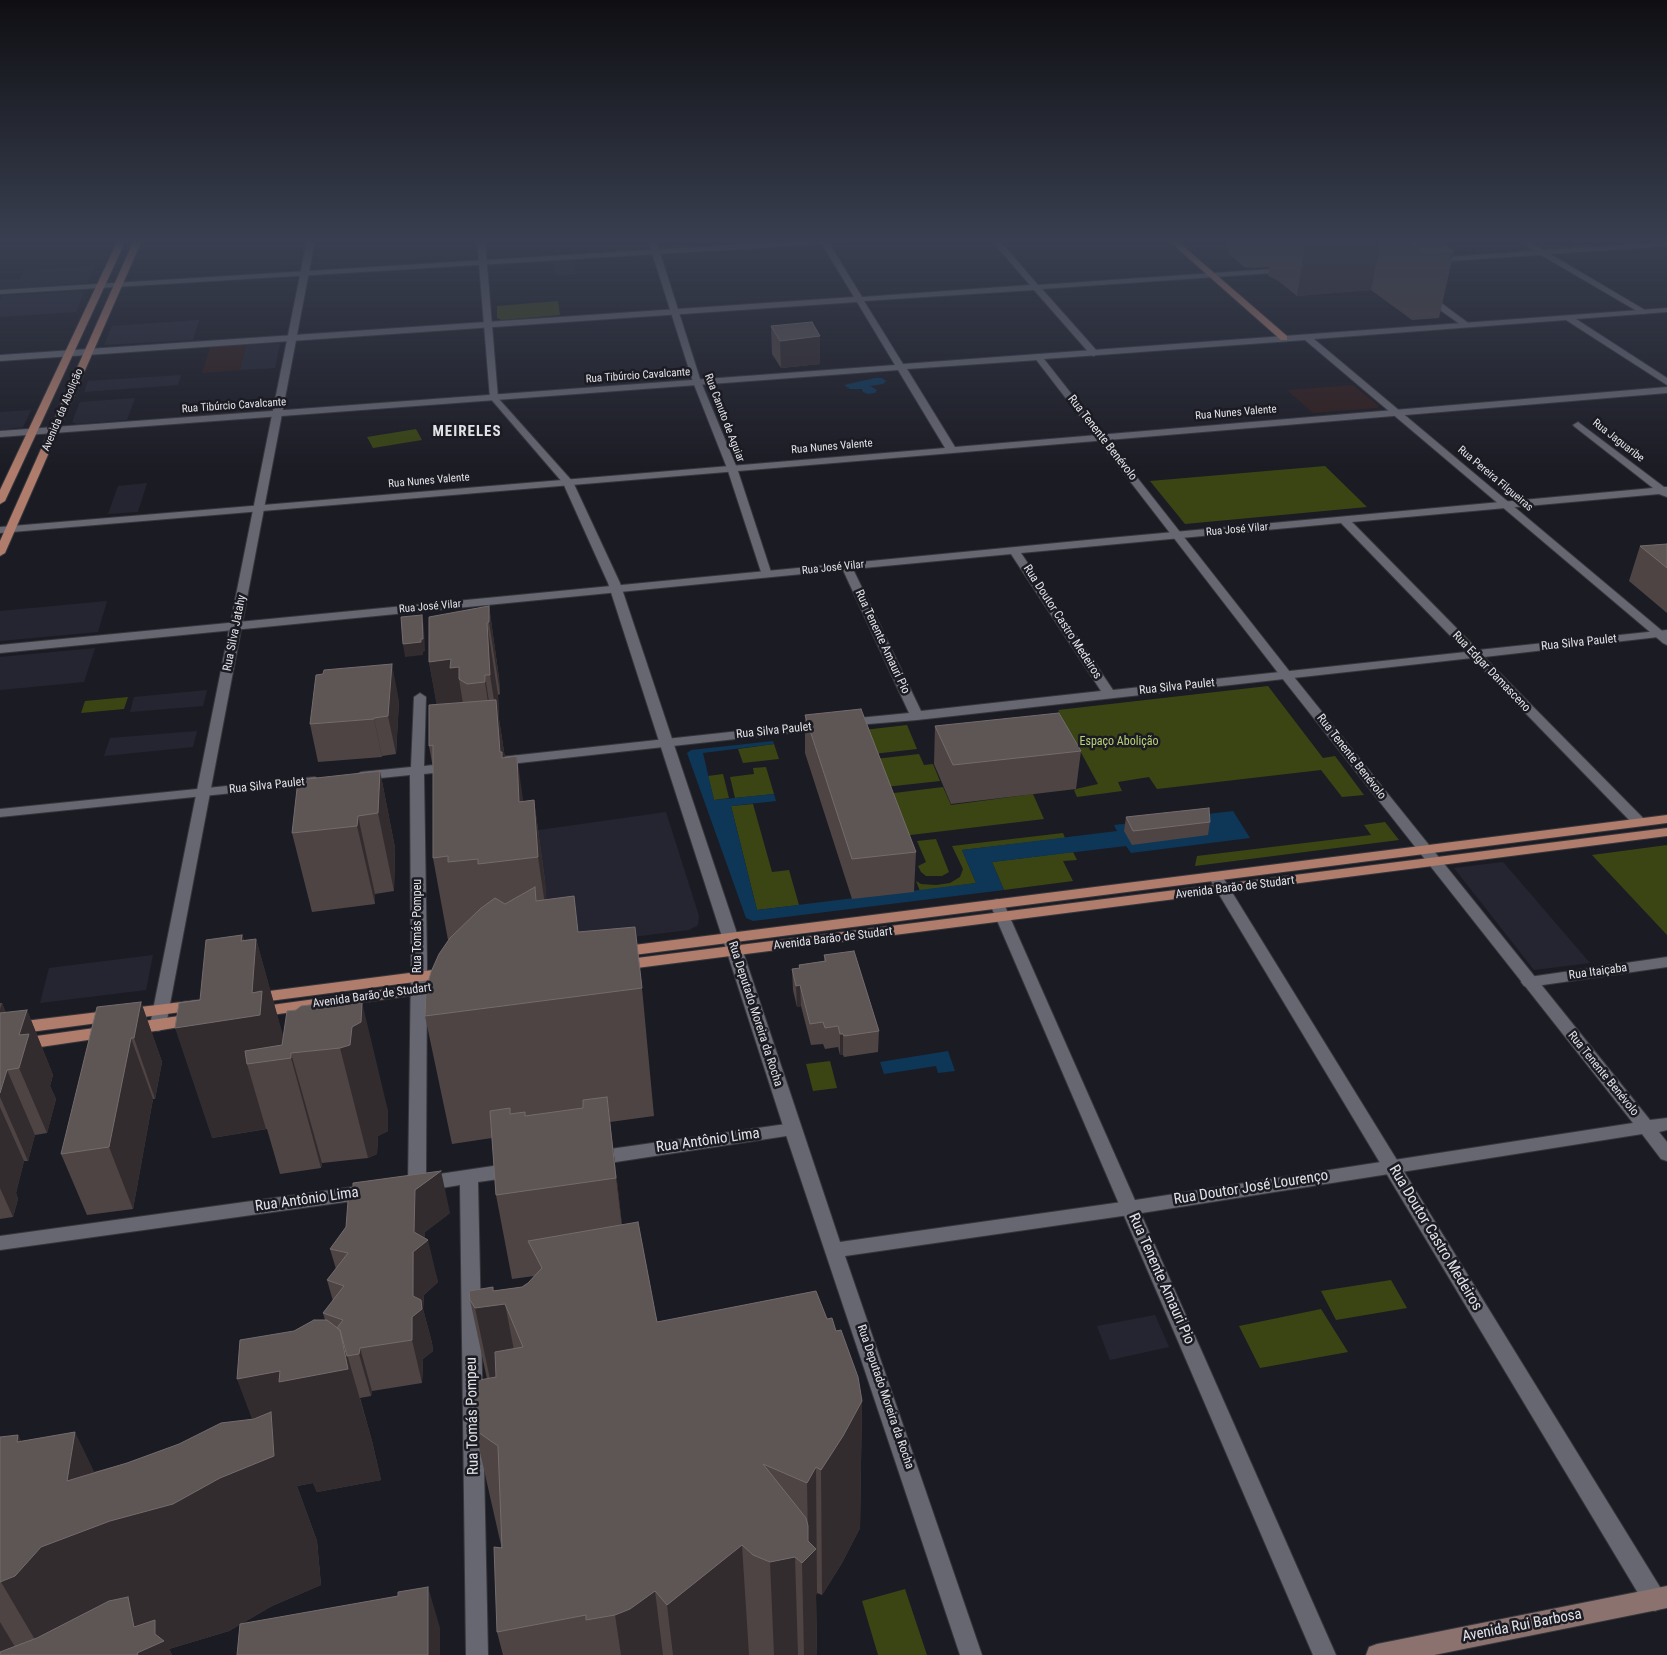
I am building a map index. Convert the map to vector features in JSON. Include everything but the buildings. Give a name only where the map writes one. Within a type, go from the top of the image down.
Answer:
[{"type":"main road","name":"Avenida da Abolição","points":[[0,501],[86,317]]},
{"type":"main road","name":"Avenida da Abolição","points":[[0,553],[5,530],[55,430],[103,317]]},
{"type":"main road","points":[[1261,317],[1284,338]]},
{"type":"main road","name":"Avenida Barão de Studart","points":[[605,960],[1219,882],[1424,850],[1667,819]]},
{"type":"main road","name":"Avenida Barão de Studart","points":[[1219,882],[1435,863],[1667,832]]},
{"type":"main road","name":"Avenida Barão de Studart","points":[[243,1006],[458,978]]},
{"type":"main road","points":[[0,1047],[209,1011]]},
{"type":"main road","points":[[0,1030],[160,1018]]},
{"type":"main road","name":"Avenida Rui Barbosa","points":[[1377,1655],[1661,1599]]},
{"type":"street","name":"Rua Silva Jatahy","points":[[160,1018],[296,317]]},
{"type":"street","points":[[486,317],[494,398]]},
{"type":"street","points":[[0,358],[600,317]]},
{"type":"street","name":"Rua Canuto de Aguiar","points":[[678,317],[698,382],[732,468],[767,575]]},
{"type":"street","points":[[870,317],[951,449]]},
{"type":"street","points":[[1063,317],[1094,353]]},
{"type":"street","points":[[1455,317],[1466,325]]},
{"type":"street","name":"Rua Tibúrcio Cavalcante","points":[[0,434],[1564,317]]},
{"type":"street","points":[[1567,317],[1667,382]]},
{"type":"street","name":"Rua Pereira Filgueiras","points":[[1307,337],[1664,636]]},
{"type":"street","name":"Rua Tenente Benévolo","points":[[1038,357],[1424,850],[1667,1154]]},
{"type":"street","name":"Rua Nunes Valente","points":[[5,530],[260,507],[1667,390]]},
{"type":"street","name":"Rua Deputado Moreira da Rocha","points":[[494,398],[568,482],[616,590],[793,1129],[971,1655]]},
{"type":"street","name":"Rua Jaguaribe","points":[[1578,425],[1665,492]]},
{"type":"street","name":"Rua José Vilar","points":[[0,649],[1015,550],[1665,492]]},
{"type":"street","name":"Rua Edgar Damasceno","points":[[1344,520],[1639,822]]},
{"type":"street","name":"Rua Doutor Castro Medeiros","points":[[1015,550],[1109,694]]},
{"type":"street","name":"Rua Tenente Amauri Pio","points":[[847,567],[917,716]]},
{"type":"street","name":"Rua Silva Paulet","points":[[484,763],[1474,654],[1664,636]]},
{"type":"street","name":"Rua Tomás Pompeu","points":[[417,1185],[419,983],[418,771],[420,697]]},
{"type":"street","points":[[344,778],[464,766]]},
{"type":"street","name":"Rua Silva Paulet","points":[[0,813],[325,780]]},
{"type":"street","name":"Rua Doutor Castro Medeiros","points":[[1219,882],[1391,1166],[1661,1599]]},
{"type":"street","name":"Rua Tenente Amauri Pio","points":[[1000,910],[1325,1655]]},
{"type":"street","name":"Rua Itaiçaba","points":[[1529,982],[1667,962]]},
{"type":"street","name":"Rua Doutor José Lourenço","points":[[835,1250],[1129,1208],[1667,1124]]},
{"type":"street","name":"Rua Antônio Lima","points":[[575,1161],[793,1129]]},
{"type":"street","name":"Rua Antônio Lima","points":[[0,1243],[527,1168]]},
{"type":"street","name":"Rua Tomás Pompeu","points":[[469,1177],[478,1655]]},
{"type":"shaded area","points":[[199,320],[193,340],[104,345],[112,326]]},
{"type":"shaded area","points":[[280,344],[275,368],[240,370],[246,345]]},
{"type":"shaded area","points":[[246,345],[240,370],[202,373],[210,347]]},
{"type":"shaded area","points":[[181,375],[178,385],[84,392],[88,381]]},
{"type":"shaded area","points":[[1353,385],[1379,406],[1377,408],[1313,413],[1287,390]]},
{"type":"shaded area","points":[[135,398],[127,420],[76,424],[72,422],[80,402]]},
{"type":"shaded area","points":[[31,410],[23,427],[0,430],[0,412]]},
{"type":"shaded area","points":[[147,483],[138,512],[108,514],[118,486]]},
{"type":"shaded area","points":[[107,601],[98,632],[0,641],[0,611]]},
{"type":"shaded area","points":[[95,648],[84,682],[0,690],[0,657]]},
{"type":"shaded area","points":[[207,690],[203,706],[130,712],[134,697]]},
{"type":"shaded area","points":[[197,731],[193,747],[104,756],[110,738]]},
{"type":"shaded area","points":[[666,812],[699,916],[698,925],[689,930],[551,947],[532,831]]},
{"type":"shaded area","points":[[1503,862],[1590,963],[1534,970],[1454,868]]},
{"type":"shaded area","points":[[153,955],[146,990],[40,1003],[49,968]]},
{"type":"shaded area","points":[[1155,1315],[1169,1347],[1110,1360],[1097,1326]]},
{"type":"green space","points":[[497,317],[534,317],[502,320]]},
{"type":"green space","points":[[416,429],[422,440],[373,448],[367,437]]},
{"type":"green space","points":[[1325,466],[1367,507],[1185,524],[1150,481]]},
{"type":"green space","name":"Espaço Abolição","points":[[1268,686],[1323,758],[1335,756],[1364,795],[1342,797],[1321,770],[1157,789],[1149,777],[1118,782],[1122,791],[1077,797],[1074,790],[1098,784],[1058,710]]},
{"type":"green space","points":[[128,697],[124,709],[81,713],[85,701]]},
{"type":"green space","points":[[907,725],[917,749],[864,755],[855,731]]},
{"type":"green space","points":[[774,744],[779,759],[743,763],[738,749]]},
{"type":"green space","points":[[919,754],[924,765],[933,764],[940,781],[876,788],[866,760]]},
{"type":"green space","points":[[766,767],[774,794],[735,798],[730,777],[754,774],[753,768]]},
{"type":"green space","points":[[723,774],[729,798],[714,800],[708,776]]},
{"type":"green space","points":[[943,787],[951,805],[1033,794],[1044,819],[894,837],[878,795]]},
{"type":"green space","points":[[753,804],[772,872],[789,870],[799,905],[757,910],[731,806]]},
{"type":"green space","points":[[1385,822],[1399,840],[1195,866],[1197,856],[1371,835],[1364,825]]},
{"type":"green space","points":[[1063,833],[1065,838],[962,850],[976,883],[920,891],[916,881],[921,884],[936,885],[950,883],[960,877],[963,869],[952,846]]},
{"type":"green space","points":[[936,839],[949,872],[942,876],[926,876],[918,866],[926,862],[917,841]]},
{"type":"green space","points":[[1667,845],[1667,935],[1592,855]]},
{"type":"green space","points":[[1073,852],[1077,860],[1063,861],[1073,881],[1004,890],[992,862]]},
{"type":"green space","points":[[830,1061],[837,1088],[813,1091],[806,1064]]},
{"type":"green space","points":[[1391,1280],[1407,1308],[1336,1320],[1321,1291]]},
{"type":"green space","points":[[1321,1309],[1348,1352],[1260,1368],[1239,1326]]},
{"type":"green space","points":[[905,1589],[927,1655],[878,1655],[862,1601]]},
{"type":"water","points":[[882,378],[886,381],[883,384],[870,386],[877,390],[875,393],[868,394],[863,392],[862,389],[850,389],[844,385]]},
{"type":"water","points":[[773,741],[774,744],[703,753],[714,800],[774,794],[776,801],[731,806],[757,910],[976,883],[962,850],[1117,831],[1114,825],[1233,811],[1250,838],[1131,853],[1126,846],[992,862],[1004,890],[753,921],[746,918],[687,753],[691,750]]},
{"type":"water","points":[[948,1051],[955,1071],[938,1073],[936,1066],[884,1074],[880,1062]]},
{"type":"district","name":"MEIRELES","points":[[467,432]]}]
